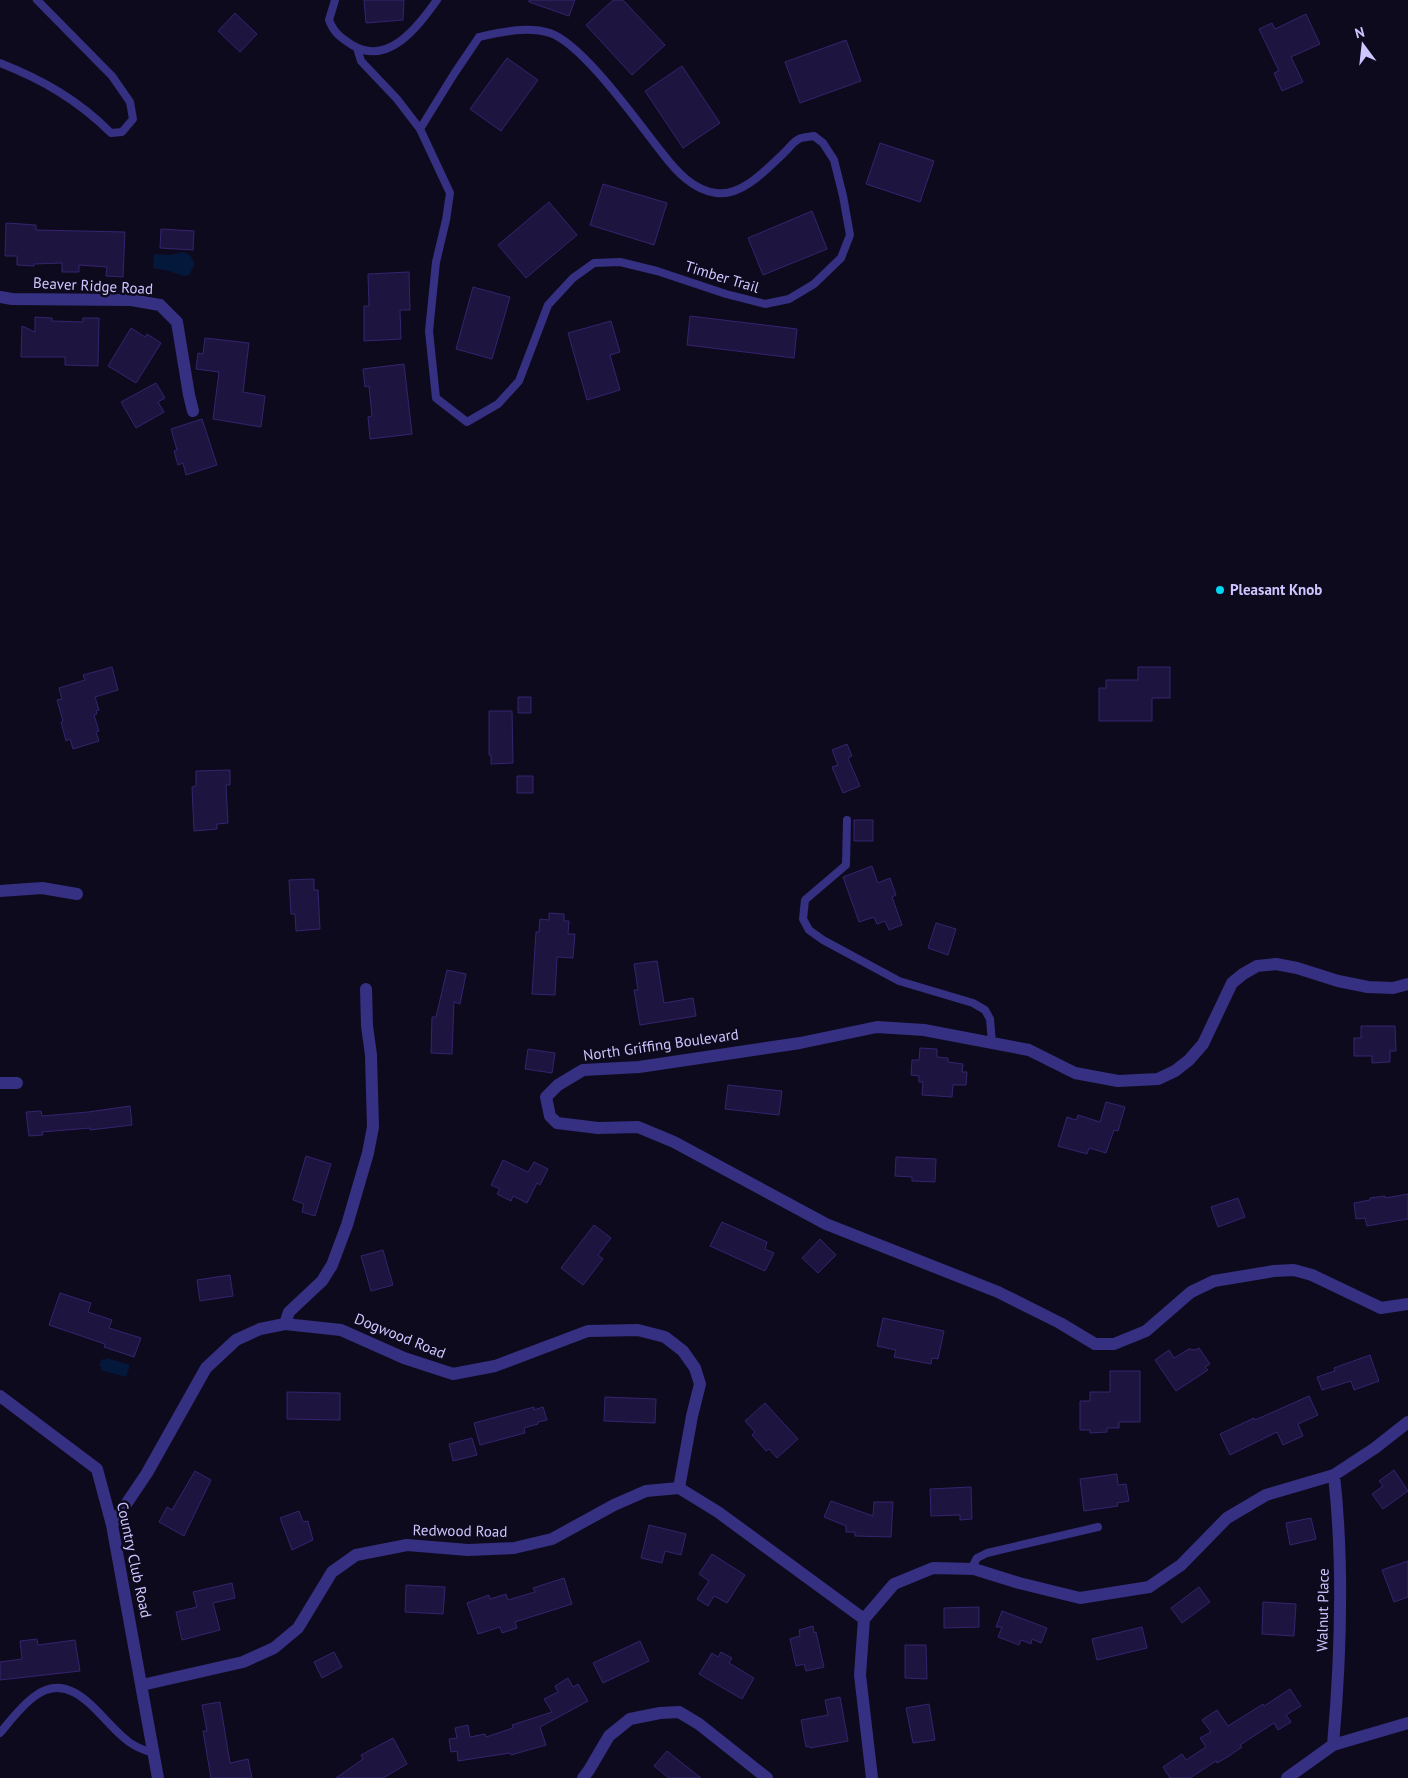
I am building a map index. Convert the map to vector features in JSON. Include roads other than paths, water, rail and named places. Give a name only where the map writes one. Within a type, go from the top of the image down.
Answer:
[{"type":"street","name":"Beaver Ridge Road","points":[[0,297],[131,300],[160,305],[177,322],[188,395],[193,411]]},
{"type":"street","points":[[0,891],[42,888],[77,894]]},
{"type":"street","name":"North Griffing Boulevard","points":[[1408,984],[1393,988],[1368,987],[1276,964],[1257,966],[1232,982],[1203,1044],[1189,1060],[1175,1071],[1158,1079],[1118,1081],[1075,1073],[1029,1050],[924,1030],[877,1026],[800,1042],[639,1067],[583,1070],[558,1085],[546,1097],[550,1116],[557,1123],[598,1128],[638,1127],[674,1142],[826,1224],[998,1292],[1060,1323],[1095,1344],[1114,1344],[1146,1331],[1191,1292],[1214,1280],[1274,1272],[1294,1270],[1312,1275],[1381,1308],[1408,1304]]},
{"type":"street","points":[[285,1324],[289,1312],[322,1281],[332,1265],[347,1225],[368,1153],[373,1127],[371,1055],[367,1026],[366,990]]},
{"type":"street","points":[[0,1083],[17,1084]]},
{"type":"street","name":"Dogwood Road","points":[[112,1525],[147,1472],[206,1368],[236,1340],[260,1329],[285,1324],[341,1330],[404,1358],[454,1374],[494,1366],[588,1331],[638,1330],[665,1337],[683,1351],[695,1368],[700,1384],[692,1416],[679,1488]]},
{"type":"street","name":"Country Club Road","points":[[0,1396],[97,1470],[112,1525],[158,1778]]},
{"type":"street","points":[[872,1778],[860,1675],[864,1619],[894,1584],[933,1568],[971,1569],[1080,1598],[1149,1587],[1181,1565],[1227,1518],[1266,1495],[1334,1475],[1375,1448],[1408,1422]]},
{"type":"street","name":"Walnut Place","points":[[1333,1745],[1338,1686],[1341,1591],[1338,1514],[1334,1475]]},
{"type":"street","points":[[679,1488],[718,1512],[864,1619]]},
{"type":"street","name":"Redwood Road","points":[[142,1685],[243,1662],[274,1648],[298,1628],[332,1572],[356,1555],[407,1545],[468,1550],[514,1548],[552,1539],[614,1505],[646,1491],[679,1488]]},
{"type":"street","points":[[583,1778],[609,1736],[630,1720],[660,1713],[679,1712],[699,1724],[767,1778]]},
{"type":"street","points":[[1287,1778],[1333,1745],[1408,1723]]},
{"type":"lane","points":[[0,63],[31,75],[61,92],[94,117],[111,133],[122,132],[133,119],[130,102],[112,76],[37,0]]},
{"type":"lane","points":[[335,0],[329,20],[334,31],[357,48],[376,51],[400,42],[418,26],[437,0]]},
{"type":"lane","name":"Timber Trail","points":[[357,48],[361,61],[397,99],[420,129],[450,193],[436,262],[429,331],[436,398],[466,422],[498,404],[519,380],[548,305],[573,278],[594,263],[620,262],[657,271],[726,294],[765,304],[789,299],[814,284],[841,258],[850,235],[834,160],[823,143],[814,136],[798,139],[749,184],[731,192],[717,194],[698,187],[676,170],[600,76],[572,46],[551,34],[535,30],[505,31],[479,37],[420,129]]},
{"type":"lane","points":[[847,820],[846,865],[805,900],[803,919],[809,930],[823,940],[898,981],[973,1003],[985,1010],[990,1019],[992,1043]]},
{"type":"lane","points":[[971,1569],[977,1558],[987,1553],[1098,1528]]},
{"type":"lane","points":[[0,1733],[21,1708],[36,1695],[54,1688],[69,1689],[80,1694],[124,1738],[136,1747],[154,1753]]},
{"type":"water","points":[[184,252],[190,255],[195,264],[189,275],[183,276],[153,268],[154,254],[169,255]]},
{"type":"water","points":[[106,1358],[130,1365],[126,1377],[101,1370],[102,1367],[99,1366],[102,1359],[105,1360]]},
{"type":"place","name":"Pleasant Knob","points":[[1220,590]]}]
